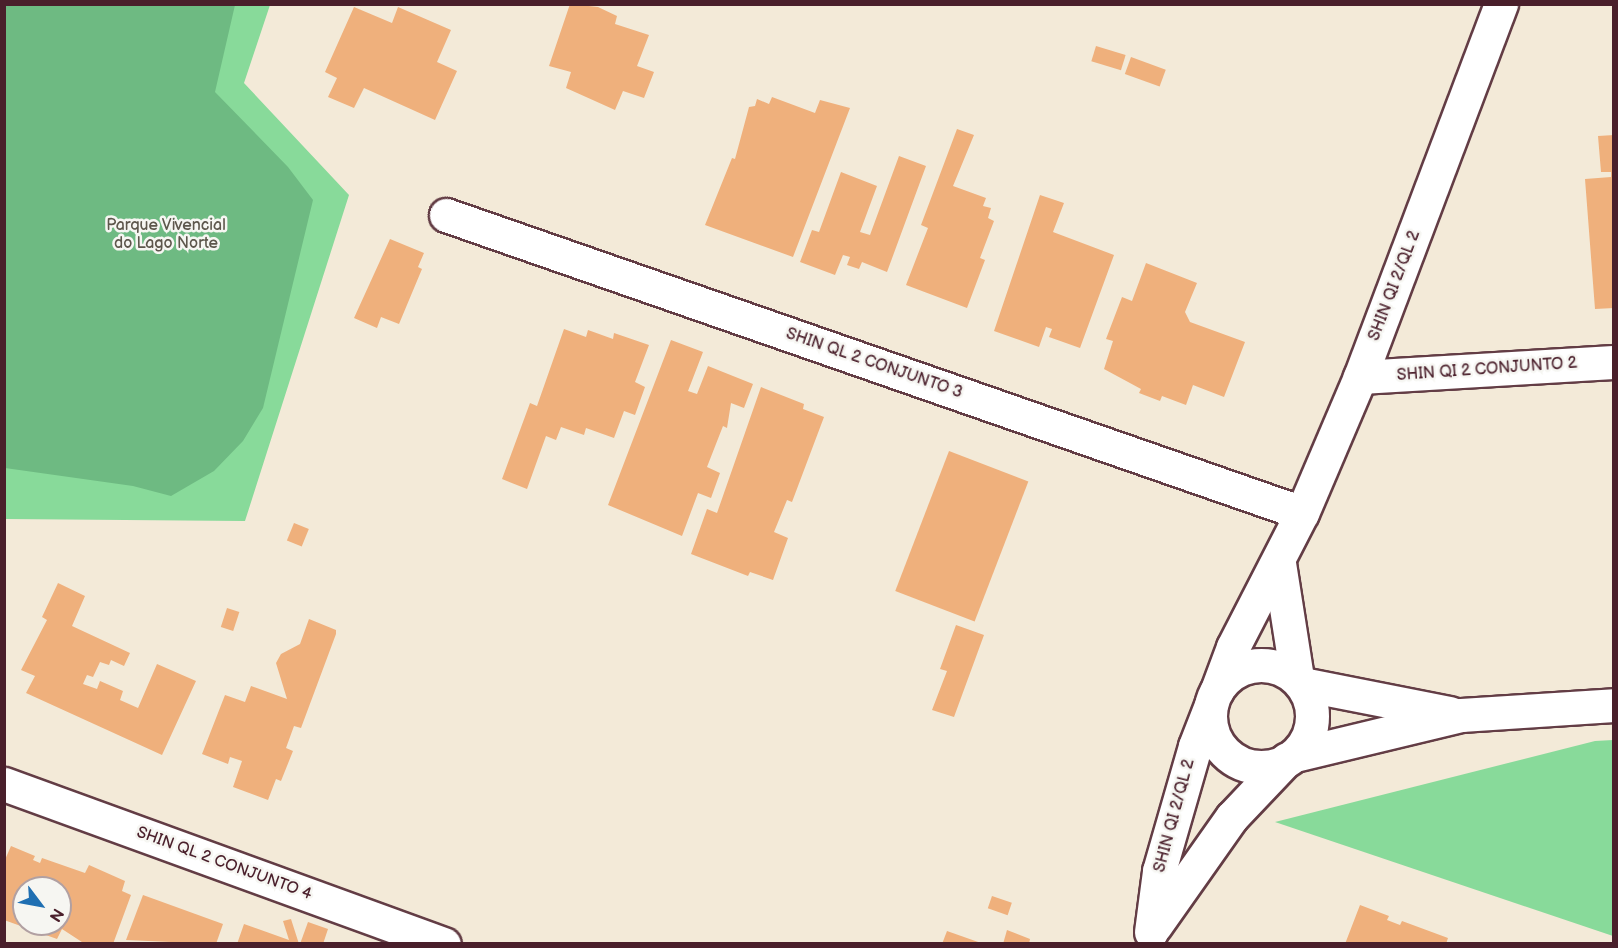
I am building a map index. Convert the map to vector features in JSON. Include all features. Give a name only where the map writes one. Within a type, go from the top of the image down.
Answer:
[{"type":"street","name":"SHIN QI 2/QL 2","points":[[1149,938],[1162,860],[1194,746],[1233,647],[1279,563],[1360,377],[1501,4]]},
{"type":"street","name":"SHIN QL 2 CONJUNTO 3","points":[[446,215],[1302,513]]},
{"type":"street","name":"SHIN QI 2 CONJUNTO 2","points":[[1360,377],[1614,362]]},
{"type":"street","points":[[1279,563],[1300,681],[1311,702],[1312,721],[1307,739],[1291,757]]},
{"type":"street","points":[[1461,716],[1300,681],[1278,667],[1255,664],[1233,673],[1214,697],[1211,725],[1219,745],[1234,760],[1255,767],[1276,765],[1291,757],[1461,716],[1614,705]]},
{"type":"street","name":"SHIN QI 2/QL 2","points":[[1149,938],[1232,817],[1291,757]]},
{"type":"street","name":"SHIN QL 2 CONJUNTO 4","points":[[4,784],[444,944]]},
{"type":"green space","name":"Parque Vivencial do Lago Norte","points":[[5,4],[235,5],[215,92],[288,167],[313,200],[263,408],[243,441],[214,471],[171,496],[133,486],[5,468]]},
{"type":"green space","name":"Parque Vivencial do Lago Norte","points":[[5,5],[270,5],[244,83],[349,195],[245,521],[5,519]]},
{"type":"green space","points":[[1613,740],[1613,936],[1275,822],[1595,741]]},
{"type":"building","points":[[570,4],[598,7],[617,16],[615,24],[649,35],[637,66],[654,72],[644,98],[623,91],[615,110],[566,88],[571,72],[549,66]]},
{"type":"building","points":[[354,7],[392,23],[398,7],[451,30],[437,62],[457,71],[435,120],[364,88],[354,108],[328,97],[337,78],[325,72]]},
{"type":"building","points":[[1096,46],[1126,55],[1121,70],[1091,61]]},
{"type":"building","points":[[1131,57],[1166,70],[1160,87],[1125,74]]},
{"type":"building","points":[[772,97],[815,113],[820,100],[850,108],[793,257],[705,225],[732,158],[735,159],[749,107],[755,106],[757,99],[769,104]]},
{"type":"building","points":[[957,129],[974,135],[953,186],[986,198],[983,206],[991,208],[988,218],[994,221],[980,258],[985,260],[967,308],[906,285],[928,228],[921,225]]},
{"type":"building","points":[[1614,135],[1614,308],[1595,309],[1585,179],[1611,177],[1611,172],[1601,172],[1598,136]]},
{"type":"building","points":[[899,156],[926,166],[887,272],[862,262],[859,269],[847,265],[850,257],[843,255],[835,275],[800,262],[812,230],[819,232],[841,172],[877,186],[860,232],[870,235]]},
{"type":"building","points":[[1040,195],[1064,203],[1053,232],[1114,255],[1080,348],[1049,337],[1052,329],[1046,327],[1039,347],[994,331]]},
{"type":"building","points":[[390,239],[424,253],[418,267],[422,269],[399,324],[381,317],[377,328],[354,318]]},
{"type":"building","points":[[1146,263],[1197,283],[1185,312],[1190,322],[1245,342],[1224,397],[1193,385],[1186,405],[1162,396],[1160,401],[1139,393],[1141,389],[1104,369],[1113,341],[1106,339],[1122,297],[1132,301]]},
{"type":"building","points":[[564,329],[586,337],[588,330],[613,339],[614,333],[649,345],[635,382],[645,387],[635,415],[624,411],[614,438],[586,428],[584,435],[561,427],[556,440],[546,436],[527,489],[502,479],[530,403],[537,406]]},
{"type":"building","points":[[671,340],[703,352],[688,391],[697,394],[708,366],[753,384],[744,408],[731,403],[727,428],[723,426],[707,467],[720,473],[711,498],[698,493],[682,536],[608,505]]},
{"type":"building","points":[[761,387],[804,404],[803,409],[824,417],[792,502],[787,500],[774,532],[788,538],[773,580],[750,572],[748,576],[691,554],[707,509],[717,513]]},
{"type":"building","points":[[949,451],[1028,481],[975,621],[895,591]]},
{"type":"building","points":[[294,523],[309,529],[302,547],[287,541]]},
{"type":"building","points":[[58,583],[85,596],[72,626],[130,653],[124,666],[111,660],[109,665],[100,662],[93,677],[87,675],[83,684],[97,689],[100,681],[123,691],[120,700],[138,708],[157,664],[196,681],[162,755],[26,693],[35,676],[21,670],[47,620],[42,617]]},
{"type":"building","points":[[227,608],[239,612],[233,631],[221,627]]},
{"type":"building","points":[[309,619],[336,630],[336,634],[301,728],[294,726],[286,748],[293,751],[281,781],[276,779],[268,800],[233,787],[242,761],[230,757],[228,764],[202,754],[225,695],[245,702],[251,686],[287,699],[276,663],[281,654],[300,644]]},
{"type":"building","points":[[956,625],[984,635],[954,717],[932,710],[947,671],[940,669]]},
{"type":"building","points":[[11,846],[35,856],[33,860],[40,863],[42,858],[85,873],[89,865],[125,881],[122,891],[131,895],[113,944],[85,944],[72,936],[72,876],[12,876],[12,923],[4,920],[4,862]]},
{"type":"building","points":[[143,895],[223,924],[216,944],[126,940]]},
{"type":"building","points":[[992,896],[1012,903],[1008,915],[988,908]]},
{"type":"building","points":[[1360,905],[1389,916],[1387,920],[1400,925],[1402,921],[1448,938],[1446,944],[1345,944]]},
{"type":"building","points":[[291,919],[299,944],[237,944],[244,924],[289,940],[283,921]]},
{"type":"building","points":[[308,922],[328,929],[323,944],[300,944]]},
{"type":"building","points":[[1007,930],[1030,939],[1029,944],[1003,944]]},
{"type":"building","points":[[947,931],[981,943],[981,944],[942,944]]}]
